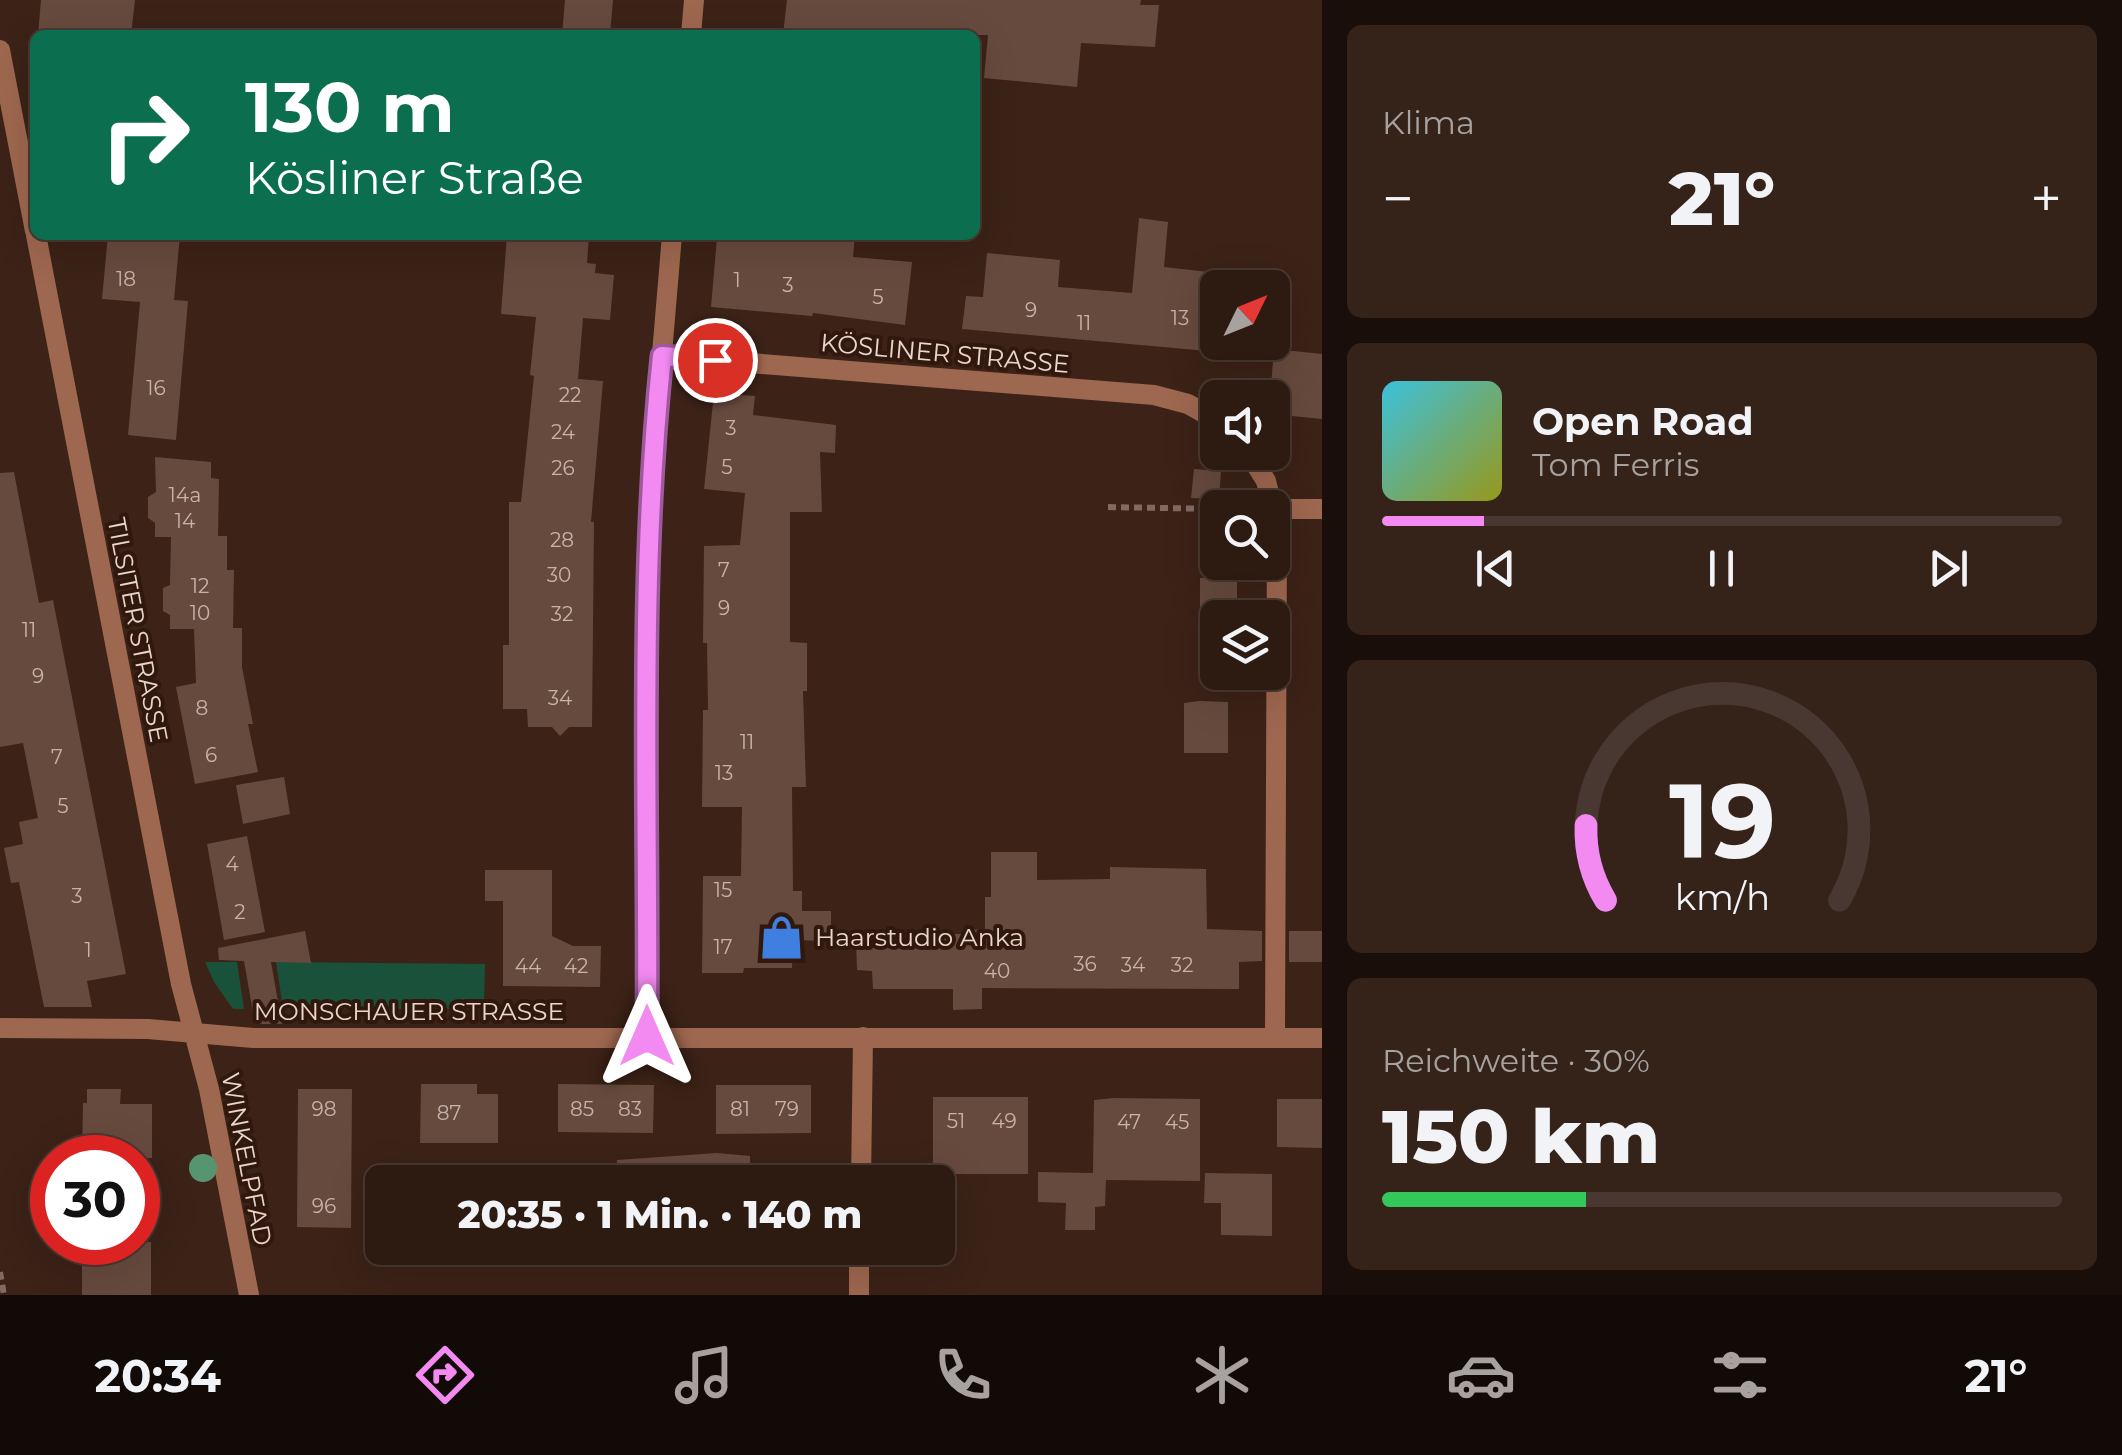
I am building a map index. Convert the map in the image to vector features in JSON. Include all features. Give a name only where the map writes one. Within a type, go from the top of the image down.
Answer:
[{"type":"street","points":[[691,30],[694,0]]},
{"type":"street","name":"TILSITER STRASSE","points":[[0,50],[30,207]]},
{"type":"street","name":"TILSITER STRASSE","points":[[36,240],[181,984],[194,1034]]},
{"type":"street","points":[[647,1036],[649,508],[672,240]]},
{"type":"street","name":"KÖSLINER STRASSE","points":[[662,356],[1154,394],[1200,411]]},
{"type":"street","points":[[1290,509],[1322,509]]},
{"type":"street","points":[[1274,580],[1275,1037]]},
{"type":"street","name":"MONSCHAUER STRASSE","points":[[0,1028],[148,1028],[253,1038],[1322,1038]]},
{"type":"street","name":"WINKELPFAD","points":[[194,1034],[209,1090],[248,1295]]},
{"type":"street","points":[[861,1165],[863,1037]]},
{"type":"street","points":[[858,1295],[859,1265]]},
{"type":"path","points":[[1108,507],[1200,509]]},
{"type":"path","points":[[0,1272],[4,1295]]},
{"type":"green space","points":[[205,962],[237,962],[244,1009],[233,1009]]},
{"type":"green space","points":[[276,962],[485,964],[484,1009],[283,1009]]},
{"type":"building","points":[[41,0],[135,0],[132,30],[38,30]]},
{"type":"building","points":[[565,0],[613,0],[610,30],[562,30]]},
{"type":"building","points":[[787,0],[1141,0],[1140,5],[1159,5],[1155,47],[1081,43],[1077,87],[984,78],[988,35],[980,35],[980,30],[784,30]]},
{"type":"building","points":[[1139,218],[1168,222],[1164,267],[1200,271],[1200,350],[962,329],[966,296],[983,297],[987,253],[1060,260],[1058,287],[1132,293]]},
{"type":"building","points":[[108,240],[180,240],[174,300],[188,301],[176,440],[128,435],[140,302],[102,299]]},
{"type":"building","points":[[507,240],[589,240],[587,263],[596,264],[595,273],[614,275],[610,320],[583,318],[578,379],[603,381],[591,522],[592,727],[569,727],[560,736],[552,727],[528,727],[527,709],[503,709],[503,645],[509,645],[509,502],[521,502],[536,317],[501,314]]},
{"type":"building","points":[[717,240],[855,240],[853,257],[912,262],[905,325],[813,313],[812,316],[711,307]]},
{"type":"building","points":[[1290,351],[1322,354],[1322,419],[1290,416],[1290,380],[1271,380],[1273,360],[1290,360]]},
{"type":"building","points":[[714,393],[755,396],[753,415],[836,425],[835,453],[820,452],[822,512],[790,512],[790,642],[807,643],[807,691],[803,691],[806,787],[792,787],[793,891],[802,891],[802,911],[831,911],[831,941],[793,940],[792,968],[744,968],[743,973],[702,973],[703,876],[741,876],[742,807],[702,807],[703,710],[708,710],[707,643],[703,643],[704,546],[740,545],[745,493],[704,489]]},
{"type":"building","points":[[155,457],[211,462],[211,478],[219,479],[218,536],[227,536],[227,570],[234,570],[233,628],[242,628],[242,667],[253,724],[248,724],[258,772],[195,784],[176,687],[196,683],[194,629],[170,629],[170,615],[163,611],[163,588],[170,585],[171,537],[155,537],[155,523],[148,518],[148,497],[156,492]]},
{"type":"building","points":[[1194,469],[1221,471],[1220,490],[1200,490],[1200,498],[1191,498]]},
{"type":"building","points":[[14,472],[39,603],[53,600],[126,974],[87,981],[92,1007],[44,1007],[19,882],[11,883],[4,848],[23,844],[19,822],[38,818],[23,743],[0,747],[0,473]]},
{"type":"building","points":[[1200,580],[1237,580],[1237,600],[1200,600]]},
{"type":"building","points":[[1228,702],[1228,753],[1184,753],[1184,703]]},
{"type":"building","points":[[284,777],[290,814],[243,824],[236,785]]},
{"type":"building","points":[[247,836],[265,932],[224,940],[207,844]]},
{"type":"building","points":[[991,852],[1037,852],[1037,880],[1110,879],[1110,867],[1206,869],[1207,929],[1262,931],[1262,961],[1239,962],[1239,989],[982,988],[982,1009],[953,1010],[953,989],[873,989],[872,971],[857,970],[856,941],[932,941],[932,934],[967,934],[967,930],[985,929],[985,897],[991,897]]},
{"type":"building","points":[[485,870],[552,870],[552,936],[573,946],[601,946],[600,987],[503,986],[503,901],[485,901]]},
{"type":"building","points":[[305,931],[311,963],[271,962],[282,1024],[255,1024],[244,961],[219,960],[218,948]]},
{"type":"building","points":[[1289,931],[1322,931],[1322,962],[1289,962]]},
{"type":"building","points":[[421,1084],[477,1084],[477,1094],[498,1094],[498,1143],[420,1143]]},
{"type":"building","points":[[558,1084],[654,1085],[653,1133],[558,1132]]},
{"type":"building","points":[[716,1085],[811,1085],[811,1133],[716,1134]]},
{"type":"building","points":[[87,1089],[121,1089],[120,1104],[152,1104],[152,1135],[82,1135],[83,1103],[87,1103]]},
{"type":"building","points":[[298,1089],[352,1089],[351,1228],[297,1227]]},
{"type":"building","points":[[933,1097],[1028,1097],[1028,1174],[955,1174],[955,1165],[933,1165]]},
{"type":"building","points":[[1200,1099],[1200,1181],[1106,1180],[1105,1206],[1095,1207],[1095,1230],[1065,1230],[1066,1203],[1038,1202],[1038,1172],[1093,1173],[1094,1100]]},
{"type":"building","points":[[1277,1099],[1322,1099],[1322,1148],[1277,1147]]},
{"type":"building","points":[[717,1153],[750,1156],[750,1165],[617,1165],[617,1160]]},
{"type":"building","points":[[1205,1173],[1272,1174],[1272,1236],[1221,1235],[1221,1203],[1204,1203]]},
{"type":"building","points":[[82,1265],[151,1265],[151,1295],[82,1295]]},
{"type":"place","name":"Haarstudio Anka","points":[[782,937]]},
{"type":"route","points":[[647,1036],[648,541],[653,441],[662,356],[715,360]]}]
